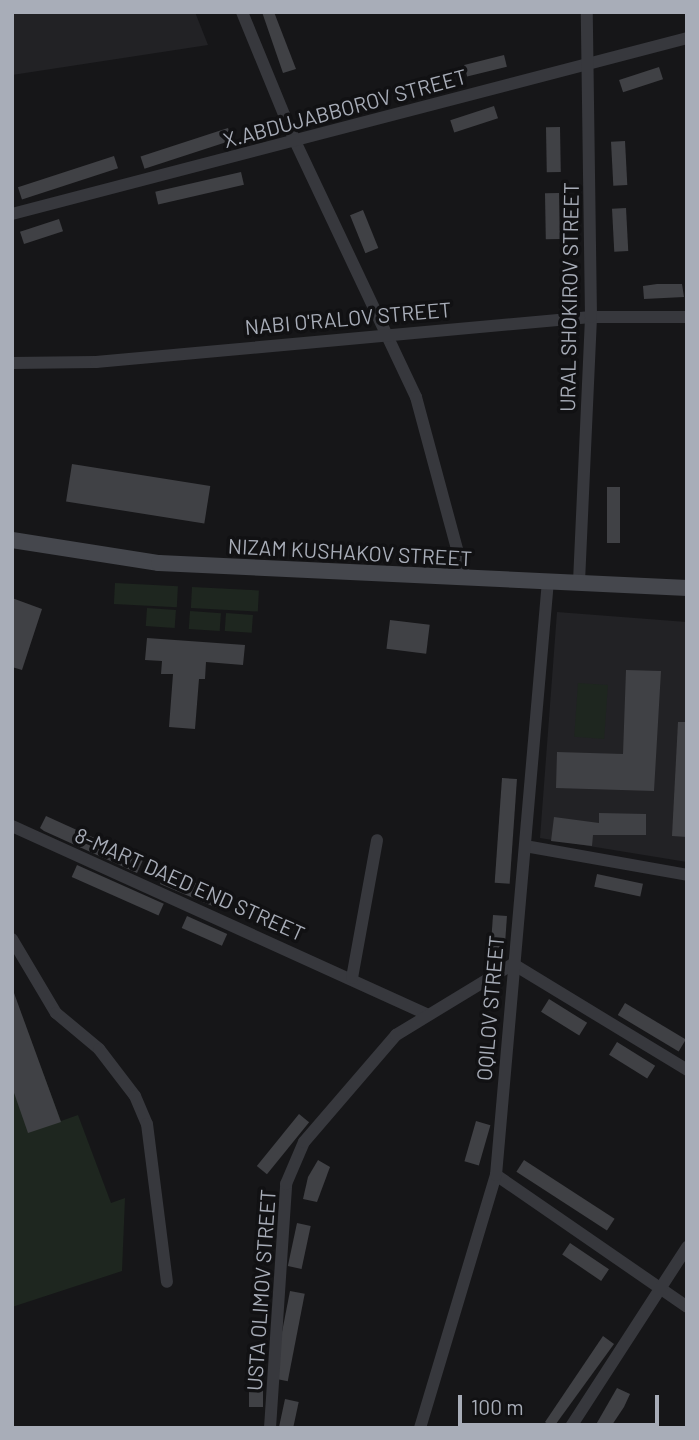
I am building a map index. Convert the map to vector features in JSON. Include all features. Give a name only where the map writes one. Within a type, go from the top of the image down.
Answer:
[{"type":"main road","name":"NIZAM KUSHAKOV STREET","points":[[12,540],[159,564],[687,588]]},
{"type":"street","points":[[242,12],[295,141],[389,332],[416,397],[465,579]]},
{"type":"street","name":"URAL SHOKIROV STREET","points":[[579,582],[591,317],[590,62],[587,12]]},
{"type":"street","name":"X.ABDUJABBOROV STREET","points":[[12,214],[687,38]]},
{"type":"street","name":"NABI O'RALOV STREET","points":[[12,363],[96,362],[389,332],[591,317],[687,317]]},
{"type":"street","name":"OQILOV STREET","points":[[420,1428],[496,1175],[548,581]]},
{"type":"street","name":"8-MART DAED END STREET","points":[[12,826],[427,1014]]},
{"type":"street","points":[[352,978],[377,840]]},
{"type":"street","points":[[525,846],[687,875]]},
{"type":"street","points":[[12,939],[56,1013],[99,1049],[135,1096],[147,1124],[167,1282]]},
{"type":"street","points":[[513,964],[687,1070]]},
{"type":"street","name":"USTA OLIMOV STREET","points":[[270,1428],[286,1184],[304,1142],[396,1035],[513,964]]},
{"type":"street","points":[[496,1175],[687,1307]]},
{"type":"street","points":[[570,1428],[687,1247]]},
{"type":"shaded area","points":[[12,12],[195,12],[208,45],[12,75]]},
{"type":"shaded area","points":[[115,583],[178,586],[177,607],[114,604]]},
{"type":"shaded area","points":[[192,587],[259,591],[258,611],[191,608]]},
{"type":"shaded area","points":[[147,608],[176,610],[175,628],[146,626]]},
{"type":"shaded area","points":[[190,611],[221,613],[220,631],[189,629]]},
{"type":"shaded area","points":[[557,612],[687,622],[687,862],[540,838]]},
{"type":"shaded area","points":[[226,613],[253,615],[252,633],[225,631]]},
{"type":"shaded area","points":[[578,683],[608,685],[604,739],[574,737]]},
{"type":"shaded area","points":[[12,990],[61,1121],[78,1115],[111,1203],[125,1198],[122,1271],[12,1307]]},
{"type":"building","points":[[262,12],[274,12],[296,69],[283,73]]},
{"type":"building","points":[[504,55],[507,67],[467,77],[464,65]]},
{"type":"building","points":[[659,67],[663,79],[623,92],[619,80]]},
{"type":"building","points":[[494,106],[498,118],[454,133],[450,120]]},
{"type":"building","points":[[546,127],[560,127],[561,172],[547,172]]},
{"type":"building","points":[[228,128],[232,140],[145,169],[141,156]]},
{"type":"building","points":[[625,141],[627,185],[613,186],[611,142]]},
{"type":"building","points":[[114,156],[118,168],[22,200],[18,187]]},
{"type":"building","points":[[241,172],[244,185],[158,204],[155,192]]},
{"type":"building","points":[[545,193],[559,193],[560,239],[546,239]]},
{"type":"building","points":[[626,208],[628,251],[614,252],[612,209]]},
{"type":"building","points":[[363,210],[378,248],[365,253],[350,215]]},
{"type":"building","points":[[59,219],[63,231],[24,244],[20,232]]},
{"type":"building","points":[[682,284],[684,297],[644,299],[643,286]]},
{"type":"building","points":[[72,464],[210,486],[204,523],[66,502]]},
{"type":"building","points":[[607,487],[620,487],[620,543],[607,543]]},
{"type":"building","points":[[12,598],[42,609],[22,670],[12,667]]},
{"type":"building","points":[[390,620],[430,625],[426,654],[386,649]]},
{"type":"building","points":[[147,638],[245,645],[243,665],[206,662],[205,679],[199,679],[195,729],[169,727],[173,674],[161,674],[162,661],[145,660]]},
{"type":"building","points":[[626,670],[661,671],[654,791],[556,788],[557,752],[623,754]]},
{"type":"building","points":[[678,722],[687,722],[687,837],[672,836]]},
{"type":"building","points":[[502,778],[517,779],[510,884],[495,883]]},
{"type":"building","points":[[599,813],[646,814],[646,835],[593,835],[592,846],[551,841],[554,817],[599,823]]},
{"type":"building","points":[[46,816],[143,860],[137,873],[44,831],[40,828]]},
{"type":"building","points":[[77,865],[164,904],[158,916],[72,877]]},
{"type":"building","points":[[166,869],[228,898],[222,910],[160,884]]},
{"type":"building","points":[[597,874],[643,884],[640,896],[594,887]]},
{"type":"building","points":[[493,915],[507,916],[504,958],[490,957]]},
{"type":"building","points":[[187,916],[227,934],[222,946],[182,928]]},
{"type":"building","points":[[14,993],[61,1122],[28,1133],[12,1087]]},
{"type":"building","points":[[549,999],[587,1023],[579,1036],[541,1012]]},
{"type":"building","points":[[625,1003],[686,1040],[679,1052],[618,1015]]},
{"type":"building","points":[[617,1042],[655,1066],[647,1079],[609,1055]]},
{"type":"building","points":[[299,1114],[309,1122],[267,1174],[257,1166]]},
{"type":"building","points":[[476,1121],[490,1125],[479,1166],[464,1161]]},
{"type":"building","points":[[318,1160],[330,1167],[317,1202],[303,1199],[308,1177]]},
{"type":"building","points":[[524,1160],[615,1219],[607,1231],[516,1172]]},
{"type":"building","points":[[297,1223],[311,1226],[302,1269],[288,1266]]},
{"type":"building","points":[[570,1243],[609,1269],[601,1281],[562,1255]]},
{"type":"building","points":[[290,1291],[305,1294],[288,1381],[273,1378]]},
{"type":"building","points":[[603,1336],[614,1344],[553,1428],[545,1422]]},
{"type":"building","points":[[249,1362],[263,1362],[263,1407],[249,1407]]},
{"type":"building","points":[[617,1388],[630,1394],[624,1407],[610,1428],[594,1428]]},
{"type":"building","points":[[285,1399],[299,1402],[293,1428],[279,1428]]}]
